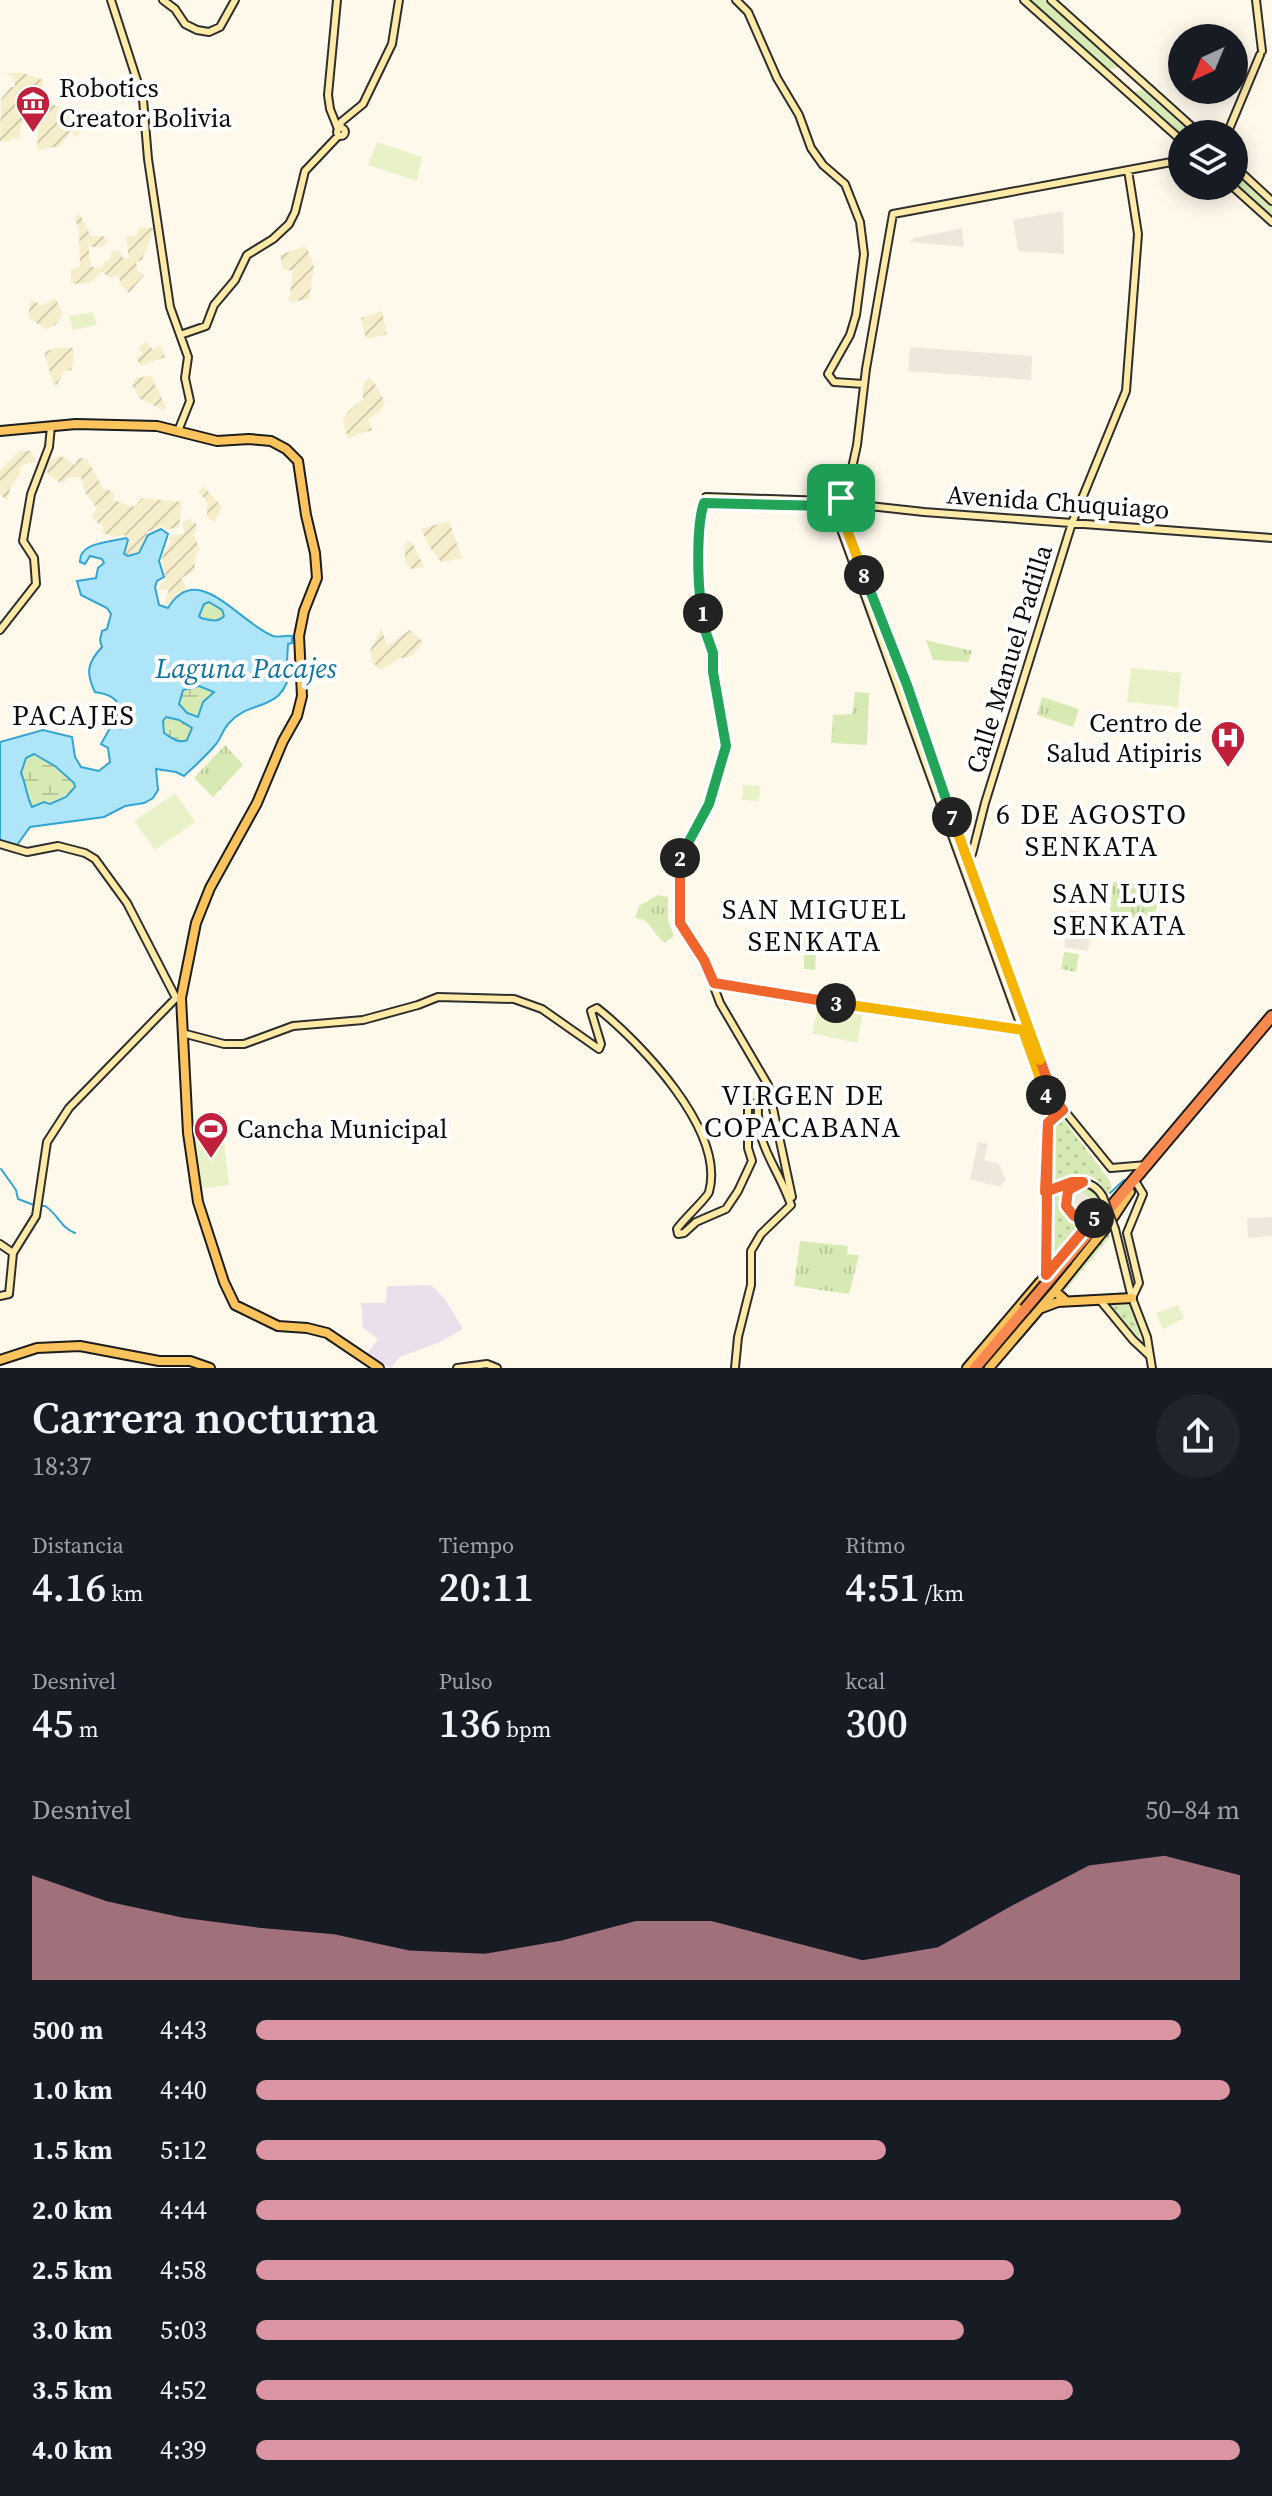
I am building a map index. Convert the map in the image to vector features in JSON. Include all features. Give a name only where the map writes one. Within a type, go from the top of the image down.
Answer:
[{"type":"highway","points":[[1134,1190],[1147,1165],[1272,1016]]},
{"type":"highway","points":[[982,1368],[1069,1260],[1134,1190],[1272,1023]]},
{"type":"highway","points":[[975,1368],[1030,1311]]},
{"type":"main road","points":[[0,431],[51,426],[139,424],[217,441],[271,441],[294,455],[300,473],[317,578],[301,621],[298,648],[302,681],[300,708],[257,803],[202,905],[178,998],[188,1133],[198,1202],[231,1297],[241,1309],[278,1326],[327,1333],[379,1368]]},
{"type":"main road","points":[[1083,1182],[1068,1190],[1068,1210],[1078,1217],[1097,1215]]},
{"type":"main road","points":[[967,1368],[1097,1215],[1134,1190]]},
{"type":"main road","points":[[989,1368],[1030,1311],[1054,1292],[1134,1190]]},
{"type":"main road","points":[[1044,1278],[1042,1293],[1048,1295],[1054,1292]]},
{"type":"main road","points":[[1044,1278],[1055,1281],[1054,1292]]},
{"type":"main road","points":[[1054,1292],[1066,1301]]},
{"type":"main road","points":[[1030,1311],[1066,1301],[1132,1298]]},
{"type":"main road","points":[[0,1360],[37,1348],[76,1346],[159,1361],[190,1361],[210,1368]]},
{"type":"street","points":[[111,0],[143,99],[172,320],[188,357],[185,378],[190,401],[178,431]]},
{"type":"street","points":[[163,0],[185,24],[209,32],[220,27],[235,0]]},
{"type":"street","points":[[337,0],[328,95],[339,131]]},
{"type":"street","points":[[180,335],[206,326],[214,305],[235,280],[247,255],[273,239],[289,224],[305,171],[339,131],[341,122],[363,104],[392,44],[399,0]]},
{"type":"street","points":[[736,0],[748,12],[777,78],[799,115],[811,148],[823,165],[845,184],[860,222],[864,254],[856,315],[850,335],[828,374],[834,382],[864,384]]},
{"type":"street","points":[[1024,0],[1168,129]]},
{"type":"street","points":[[1051,0],[1184,120]]},
{"type":"street","points":[[1233,120],[1261,53],[1256,0]]},
{"type":"street","points":[[1054,1117],[968,857],[835,504],[847,491],[893,214],[1168,163]]},
{"type":"street","name":"Calle Manuel Padilla","points":[[968,857],[1072,523],[1127,385],[1138,234],[1128,170]]},
{"type":"street","points":[[1248,179],[1272,201]]},
{"type":"street","points":[[1248,200],[1272,222]]},
{"type":"street","points":[[0,630],[36,584],[34,558],[23,541],[31,494],[49,447],[51,426]]},
{"type":"street","name":"Avenida Chuquiago","points":[[714,983],[704,960],[682,930],[679,914],[680,858],[709,804],[726,746],[713,672],[713,653],[705,630],[699,594],[705,500],[835,504],[1272,538]]},
{"type":"street","points":[[0,844],[27,852],[58,846],[95,859],[127,903],[178,998],[84,1092],[61,1119],[47,1142],[41,1164],[37,1206],[31,1225],[13,1253],[9,1294],[0,1296]]},
{"type":"street","points":[[735,1368],[738,1337],[751,1285],[751,1251],[761,1234],[791,1205],[793,1198],[771,1094],[720,1003],[714,983],[1023,1030]]},
{"type":"street","points":[[182,1033],[224,1044],[244,1044],[293,1026],[363,1020],[444,996],[521,1000],[542,1009],[599,1049],[601,1044],[591,1011],[597,1008],[636,1043],[676,1088],[703,1137],[709,1157],[710,1189],[707,1197],[688,1213],[677,1229],[678,1234],[726,1209],[738,1191],[752,1161],[748,1148],[748,1099],[753,1094],[759,1098],[757,1120],[761,1141],[791,1205]]},
{"type":"street","points":[[1023,1030],[1054,1098],[1111,1168],[1147,1165]]},
{"type":"street","points":[[1044,1278],[1048,1123],[1063,1110]]},
{"type":"street","points":[[1045,1192],[1072,1182],[1083,1182],[1095,1186],[1103,1197],[1115,1229],[1132,1298],[1147,1337],[1152,1368]]},
{"type":"street","points":[[1132,1298],[1139,1283],[1127,1233],[1134,1190]]},
{"type":"street","points":[[0,1244],[13,1253]]},
{"type":"street","points":[[1100,1300],[1149,1355]]},
{"type":"street","points":[[457,1368],[487,1364],[497,1368]]},
{"type":"shaded area","points":[[7,73],[23,73],[43,80],[44,89],[40,89],[42,101],[70,110],[78,109],[81,133],[74,137],[71,126],[60,146],[37,150],[39,119],[30,115],[28,123],[21,123],[19,139],[0,141],[1,99],[11,87],[15,87],[14,79]]},
{"type":"shaded area","points":[[1063,211],[1064,254],[1018,251],[1013,220]]},
{"type":"shaded area","points":[[79,213],[91,236],[103,236],[108,243],[102,247],[88,244],[91,267],[102,268],[111,259],[110,253],[119,250],[123,258],[129,258],[126,236],[136,236],[140,227],[154,228],[142,260],[136,262],[138,271],[144,275],[129,293],[118,276],[111,278],[102,272],[90,283],[71,284],[71,271],[80,266],[79,230],[75,219]]},
{"type":"shaded area","points":[[962,228],[964,247],[909,242],[914,238]]},
{"type":"shaded area","points":[[306,246],[314,266],[309,299],[292,302],[289,301],[293,271],[283,269],[280,255]]},
{"type":"shaded area","points":[[55,298],[63,314],[55,325],[47,329],[28,318],[31,299],[42,306]]},
{"type":"shaded area","points":[[382,311],[387,334],[366,339],[361,318]]},
{"type":"shaded area","points":[[146,341],[152,349],[161,346],[165,357],[141,366],[136,358],[143,354],[138,349]]},
{"type":"shaded area","points":[[910,347],[1032,356],[1031,380],[908,371]]},
{"type":"shaded area","points":[[73,348],[74,361],[71,370],[64,371],[57,385],[53,384],[44,352]]},
{"type":"shaded area","points":[[151,376],[166,407],[164,411],[139,398],[132,385],[136,378]]},
{"type":"shaded area","points":[[368,377],[385,402],[379,412],[368,419],[372,430],[348,438],[343,422],[348,412],[363,399],[363,384]]},
{"type":"shaded area","points":[[20,450],[31,451],[36,462],[21,465],[7,501],[0,494],[0,471]]},
{"type":"shaded area","points":[[61,456],[75,465],[78,458],[87,459],[103,488],[114,492],[113,500],[134,507],[142,498],[182,502],[179,526],[167,530],[162,526],[145,533],[148,535],[139,553],[124,554],[128,540],[125,535],[113,537],[101,532],[104,528],[91,517],[97,508],[85,492],[81,477],[68,477],[63,484],[49,476],[46,468],[48,461]]},
{"type":"shaded area","points":[[203,486],[222,507],[214,523],[207,516],[207,501],[198,492]]},
{"type":"shaded area","points":[[191,518],[192,523],[196,523],[196,532],[193,533],[200,550],[196,554],[194,572],[181,578],[187,588],[167,604],[165,601],[169,590],[157,589],[166,579],[162,558],[170,536],[184,534],[183,522]]},
{"type":"shaded area","points":[[449,521],[462,558],[441,562],[421,529]]},
{"type":"shaded area","points":[[408,541],[413,544],[424,567],[411,569],[406,564],[404,545]]},
{"type":"shaded area","points":[[381,628],[387,646],[410,630],[423,642],[411,657],[401,658],[381,670],[372,662],[370,651]]},
{"type":"shaded area","points":[[1070,910],[1093,914],[1088,951],[1064,947]]},
{"type":"shaded area","points":[[978,1142],[988,1144],[984,1160],[999,1164],[1006,1180],[1000,1187],[970,1179]]},
{"type":"shaded area","points":[[1079,1191],[1098,1202],[1083,1215],[1083,1211],[1074,1208],[1071,1201],[1073,1194]]},
{"type":"shaded area","points":[[1272,1217],[1272,1236],[1248,1238],[1247,1218]]},
{"type":"shaded area","points":[[431,1285],[445,1299],[463,1329],[440,1342],[400,1357],[391,1368],[366,1355],[378,1339],[363,1328],[361,1303],[386,1303],[387,1286]]},
{"type":"green space","points":[[1029,0],[1044,0],[1119,67],[1108,70]]},
{"type":"green space","points":[[1143,89],[1177,120],[1168,120],[1168,128],[1132,93]]},
{"type":"green space","points":[[377,142],[422,157],[417,181],[368,165]]},
{"type":"green space","points":[[1248,182],[1272,204],[1272,220],[1248,198]]},
{"type":"green space","points":[[93,312],[97,325],[73,330],[69,316]]},
{"type":"green space","points":[[210,602],[222,610],[224,616],[219,620],[199,616],[204,604]]},
{"type":"green space","points":[[926,640],[972,651],[968,662],[933,660]]},
{"type":"green space","points":[[1131,668],[1181,673],[1178,707],[1127,702]]},
{"type":"green space","points":[[199,686],[214,692],[203,702],[198,718],[187,713],[179,704],[183,690]]},
{"type":"green space","points":[[855,692],[869,693],[867,745],[831,743],[833,715],[852,714]]},
{"type":"green space","points":[[1042,697],[1079,709],[1073,727],[1037,715]]},
{"type":"green space","points":[[166,717],[192,728],[187,740],[178,741],[164,733],[163,721]]},
{"type":"green space","points":[[225,745],[243,765],[213,797],[194,778]]},
{"type":"green space","points":[[34,754],[55,766],[75,787],[59,799],[32,807],[22,777],[26,758]]},
{"type":"green space","points":[[743,785],[760,786],[759,801],[742,800]]},
{"type":"green space","points":[[175,793],[195,822],[155,850],[134,821]]},
{"type":"green space","points":[[1113,882],[1165,886],[1151,923],[1110,911]]},
{"type":"green space","points":[[658,895],[668,897],[668,920],[674,936],[665,943],[645,921],[635,918],[639,906]]},
{"type":"green space","points":[[804,937],[817,937],[815,970],[804,969]]},
{"type":"green space","points":[[1064,952],[1079,954],[1076,972],[1061,969]]},
{"type":"green space","points":[[819,1004],[863,1013],[857,1043],[812,1033]]},
{"type":"green space","points":[[1056,1112],[1110,1181],[1112,1187],[1091,1214],[1075,1214],[1068,1200],[1073,1189],[1082,1186],[1093,1189],[1102,1199],[1105,1193],[1094,1178],[1081,1175],[1048,1187],[1050,1123]]},
{"type":"green space","name":"Cancha Municipal","points":[[223,1132],[229,1185],[199,1189],[192,1135]]},
{"type":"green space","points":[[1066,1187],[1064,1206],[1087,1221],[1049,1265],[1049,1193]]},
{"type":"green space","points":[[1107,1231],[1110,1232],[1109,1238],[1065,1291],[1060,1291],[1060,1288]]},
{"type":"green space","points":[[800,1241],[848,1246],[847,1254],[859,1255],[849,1294],[794,1286]]},
{"type":"green space","points":[[1130,1301],[1142,1343],[1104,1302]]},
{"type":"green space","points":[[1178,1305],[1184,1318],[1163,1329],[1156,1313]]},
{"type":"water","name":"Laguna Pacajes","points":[[161,529],[168,534],[159,561],[164,577],[157,581],[155,587],[159,605],[168,608],[180,595],[192,590],[205,592],[273,636],[292,636],[292,643],[288,644],[287,662],[291,666],[282,692],[274,699],[238,715],[225,728],[216,744],[184,776],[156,769],[158,790],[153,798],[144,803],[125,806],[104,817],[30,827],[17,845],[0,840],[0,742],[43,730],[72,737],[75,757],[81,767],[99,771],[110,762],[108,748],[101,744],[120,710],[114,699],[95,692],[89,673],[91,663],[102,647],[102,631],[107,629],[111,614],[107,608],[81,595],[77,581],[96,578],[98,568],[104,563],[102,559],[90,556],[85,564],[80,562],[81,555],[97,544],[126,538],[124,554],[139,553],[148,535]],"holes":[[[209,602],[222,610],[224,616],[216,620],[201,618],[204,604]],[[199,686],[214,692],[203,702],[198,717],[187,713],[179,704],[183,690]],[[166,717],[179,720],[192,728],[187,740],[178,741],[164,733],[163,721]],[[34,754],[55,766],[75,787],[66,797],[32,807],[21,773],[26,758]]]},
{"type":"waterway","points":[[1,1169],[16,1190],[18,1199],[34,1205]]},
{"type":"waterway","points":[[1110,1193],[1124,1180]]},
{"type":"waterway","points":[[1085,1215],[1097,1205]]},
{"type":"waterway","points":[[40,1206],[49,1209],[75,1233]]},
{"type":"place","name":"Robotics Creator Bolivia","points":[[33,134]]},
{"type":"place","name":"Centro de Salud Atipiris","points":[[1228,769]]},
{"type":"place","name":"Cancha Municipal","points":[[211,1160]]},
{"type":"district","name":"PACAJES","points":[[74,715]]},
{"type":"district","name":"6 DE AGOSTO SENKATA","points":[[1092,830]]},
{"type":"district","name":"SAN LUIS SENKATA","points":[[1120,909]]},
{"type":"district","name":"SAN MIGUEL SENKATA","points":[[815,925]]},
{"type":"district","name":"VIRGEN DE COPACABANA","points":[[803,1111]]},
{"type":"route","points":[[841,498],[832,496],[827,501],[828,506],[704,503],[702,507],[699,594],[705,630],[713,653],[713,672],[726,746],[709,804],[680,858],[680,923],[704,960],[714,983],[862,1008],[1023,1030],[1054,1117],[1048,1123],[1045,1192],[1046,1275],[1097,1215],[1078,1217],[1068,1210],[1068,1190],[1083,1182],[1072,1182],[1045,1192],[1048,1123],[1063,1110],[1054,1098],[907,685],[839,509],[841,498]]}]
